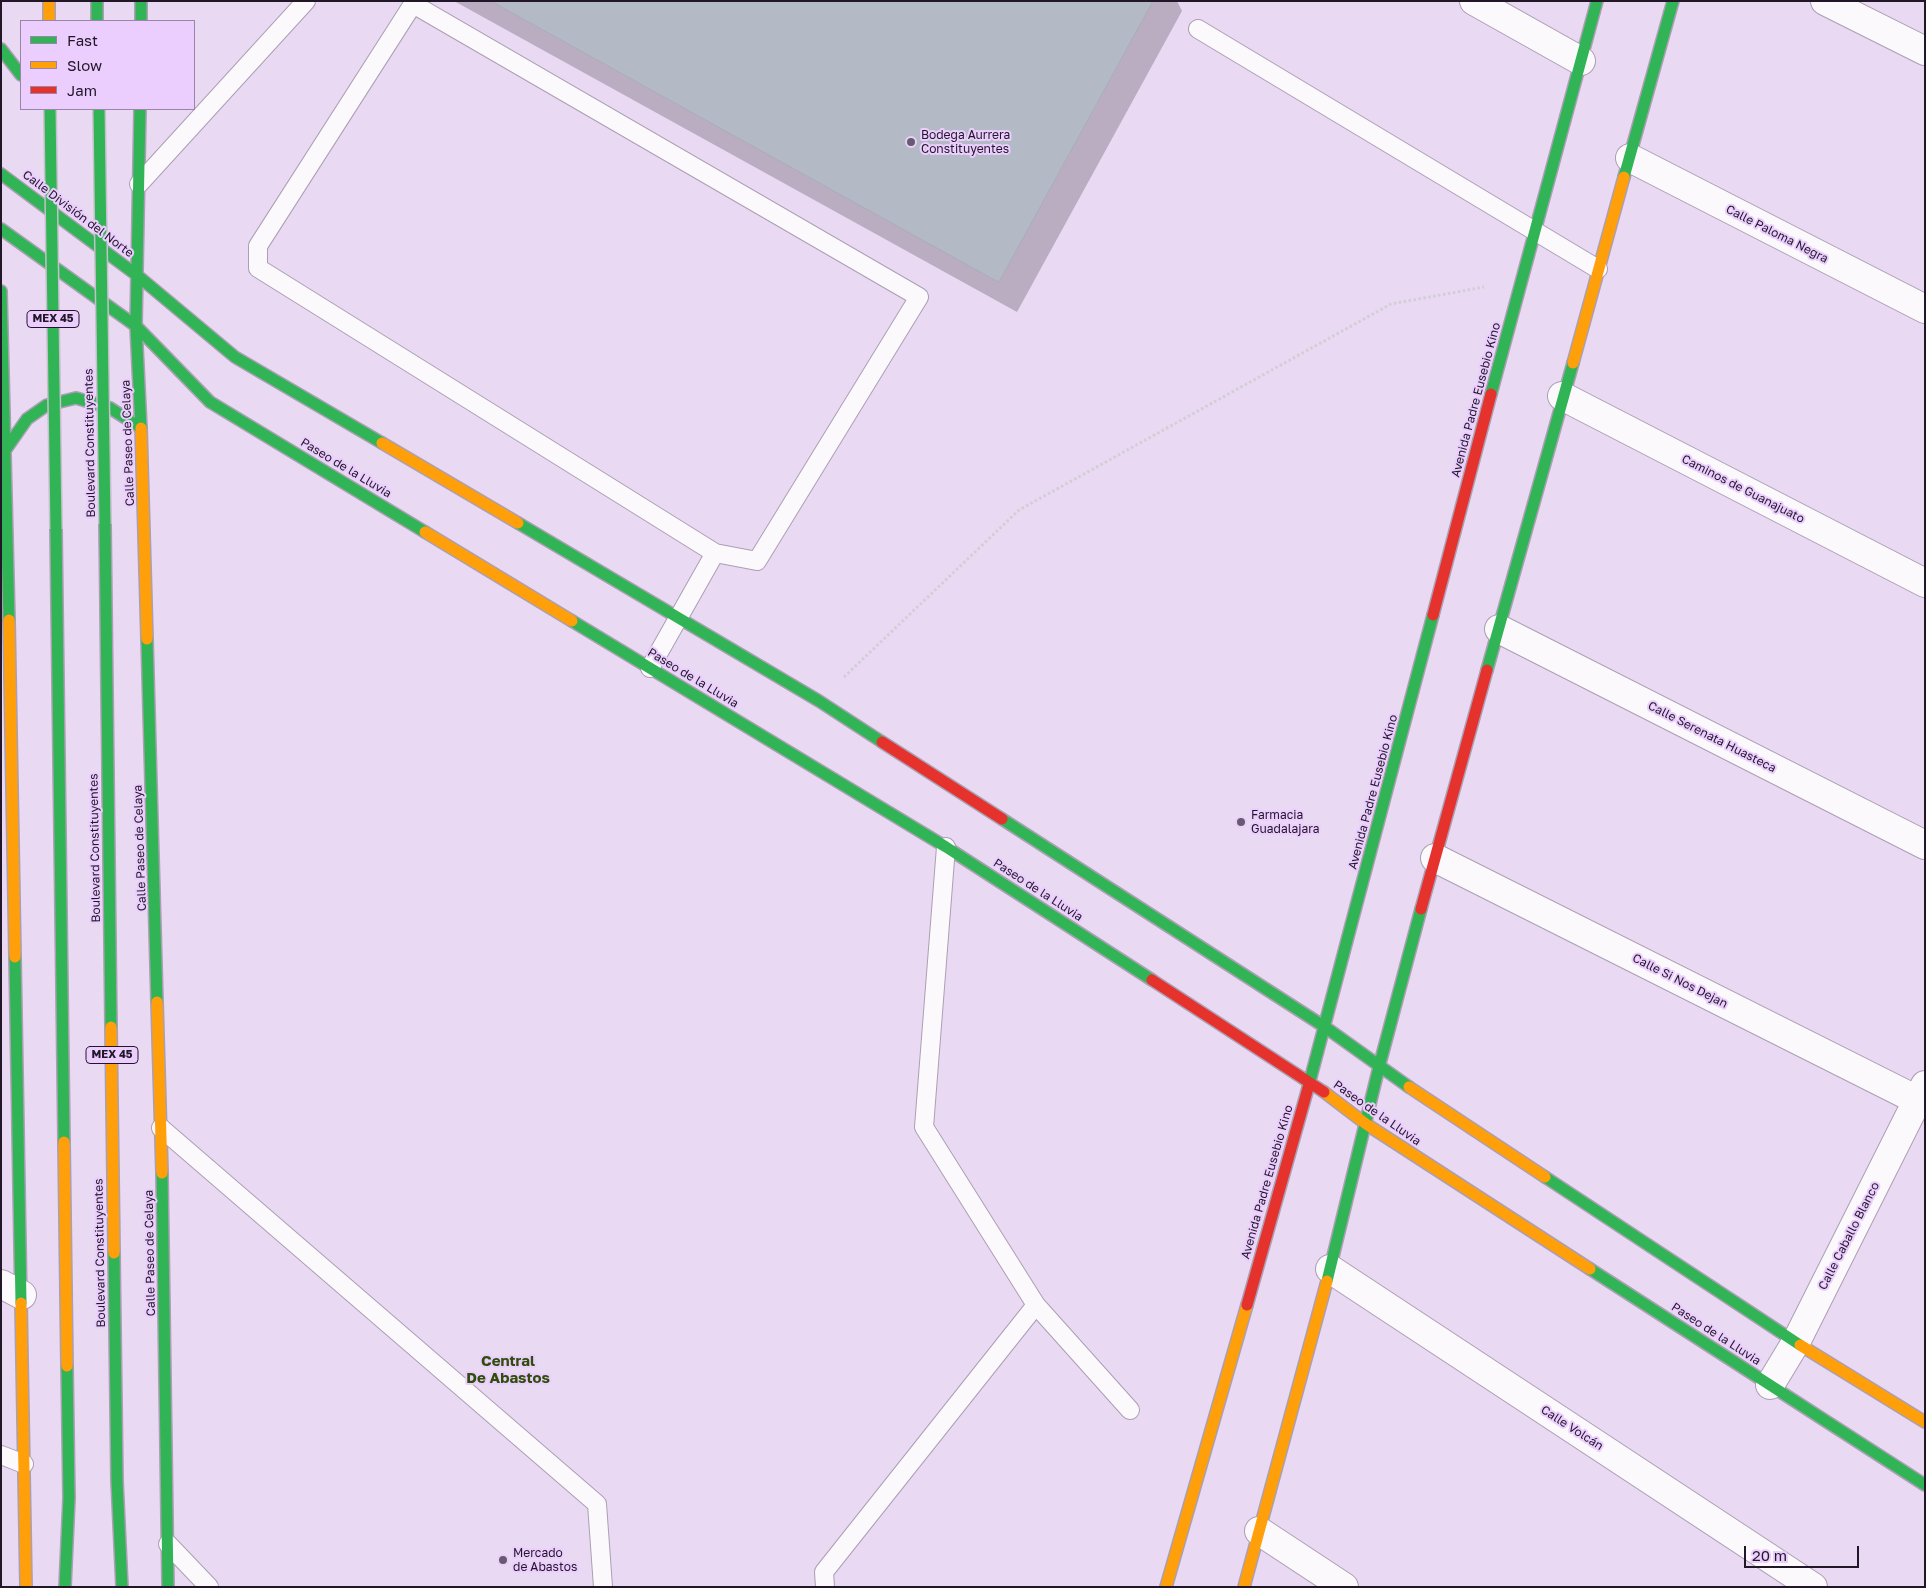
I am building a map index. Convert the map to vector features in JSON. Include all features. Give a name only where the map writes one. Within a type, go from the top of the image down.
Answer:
[{"type":"main road","points":[[49,1],[49,20]]},
{"type":"main road","points":[[97,1],[97,20]]},
{"type":"main road","points":[[141,1],[141,20]]},
{"type":"main road","name":"Avenida Padre Eusebio Kino","points":[[1166,1587],[1325,1027],[1534,231],[1598,1]]},
{"type":"main road","points":[[1244,1587],[1330,1269],[1379,1067],[1435,858],[1673,1]]},
{"type":"main road","points":[[1,49],[20,74]]},
{"type":"main road","name":"MEX 45","points":[[50,110],[69,1498],[65,1587]]},
{"type":"main road","name":"Boulevard Constituyentes","points":[[99,110],[117,1481],[122,1587]]},
{"type":"main road","name":"Calle Paseo de Celaya","points":[[140,110],[136,326],[142,428],[162,1128],[168,1587]]},
{"type":"main road","name":"Calle División del Norte","points":[[1,174],[138,276]]},
{"type":"main road","points":[[1,229],[136,326]]},
{"type":"main road","points":[[138,276],[235,357],[819,701],[1325,1027],[1379,1067],[1796,1342],[1925,1422]]},
{"type":"main road","points":[[1,291],[12,1290],[24,1464],[26,1587]]},
{"type":"main road","name":"Paseo de la Lluvia","points":[[136,326],[210,402],[946,847],[1310,1082],[1366,1124],[1925,1485]]},
{"type":"main road","points":[[4,448],[27,419],[47,405],[76,398],[110,408],[142,428]]},
{"type":"street","points":[[1474,1],[1581,61]]},
{"type":"street","points":[[1825,1],[1925,51]]},
{"type":"street","name":"Calle Paloma Negra","points":[[1630,158],[1925,309]]},
{"type":"street","name":"Caminos de Guanajuato","points":[[1562,396],[1925,583]]},
{"type":"street","name":"Calle Serenata Huasteca","points":[[1499,629],[1925,845]]},
{"type":"street","name":"Calle Si Nos Dejan","points":[[1435,858],[1922,1097]]},
{"type":"street","name":"Calle Caballo Blanco","points":[[1770,1385],[1796,1342],[1922,1097]]},
{"type":"street","name":"Calle Volcán","points":[[1330,1269],[1813,1587]]},
{"type":"street","points":[[1259,1531],[1344,1587]]},
{"type":"lane","points":[[139,184],[306,1]]},
{"type":"lane","points":[[410,3],[919,297],[757,561],[715,553],[258,268],[258,246],[410,3]]},
{"type":"lane","points":[[1198,29],[1598,269]]},
{"type":"lane","points":[[650,668],[715,553]]},
{"type":"lane","points":[[946,847],[924,1128],[1036,1305],[1130,1410]]},
{"type":"lane","points":[[162,1128],[597,1504],[603,1587]]},
{"type":"lane","points":[[825,1587],[824,1572],[1036,1305]]},
{"type":"lane","points":[[1,1455],[24,1464]]},
{"type":"lane","points":[[168,1544],[209,1587]]},
{"type":"path","points":[[819,701],[1019,510],[1391,304],[1521,280]]},
{"type":"building","name":"Bodega Aurrera Constituyentes","points":[[491,1],[1153,1],[999,282]]},
{"type":"traffic: fast","points":[[97,1],[97,20]]},
{"type":"traffic: fast","points":[[141,1],[141,20]]},
{"type":"traffic: fast","points":[[1491,394],[1597,1]]},
{"type":"traffic: fast","points":[[1624,177],[1673,1]]},
{"type":"traffic: fast","points":[[1,49],[20,74]]},
{"type":"traffic: fast","points":[[50,110],[56,529]]},
{"type":"traffic: fast","points":[[99,110],[105,524]]},
{"type":"traffic: fast","points":[[140,110],[136,326],[141,428]]},
{"type":"traffic: fast","points":[[1,174],[138,276],[235,357],[382,443]]},
{"type":"traffic: fast","points":[[1,229],[136,326],[210,402],[425,532]]},
{"type":"traffic: fast","points":[[1,291],[9,620]]},
{"type":"traffic: fast","points":[[1487,670],[1573,363]]},
{"type":"traffic: fast","points":[[6,449],[27,419],[47,405],[76,398],[110,408],[141,428]]},
{"type":"traffic: fast","points":[[518,523],[819,701],[882,742]]},
{"type":"traffic: fast","points":[[105,524],[111,1027]]},
{"type":"traffic: fast","points":[[56,529],[64,1142]]},
{"type":"traffic: fast","points":[[1308,1088],[1433,615]]},
{"type":"traffic: fast","points":[[572,621],[946,847],[1152,980]]},
{"type":"traffic: fast","points":[[147,639],[157,1002]]},
{"type":"traffic: fast","points":[[1002,819],[1325,1027],[1409,1087]]},
{"type":"traffic: fast","points":[[1327,1281],[1379,1067],[1421,909]]},
{"type":"traffic: fast","points":[[15,957],[21,1303]]},
{"type":"traffic: fast","points":[[162,1173],[168,1587]]},
{"type":"traffic: fast","points":[[1545,1177],[1800,1345]]},
{"type":"traffic: fast","points":[[114,1253],[117,1481],[122,1587]]},
{"type":"traffic: fast","points":[[1590,1269],[1925,1485]]},
{"type":"traffic: fast","points":[[65,1587],[69,1498],[67,1366]]},
{"type":"traffic: slow","points":[[49,1],[49,20]]},
{"type":"traffic: slow","points":[[1573,363],[1624,177]]},
{"type":"traffic: slow","points":[[141,428],[147,639]]},
{"type":"traffic: slow","points":[[382,443],[518,523]]},
{"type":"traffic: slow","points":[[425,532],[572,621]]},
{"type":"traffic: slow","points":[[9,620],[15,957]]},
{"type":"traffic: slow","points":[[157,1002],[162,1173]]},
{"type":"traffic: slow","points":[[111,1027],[114,1253]]},
{"type":"traffic: slow","points":[[1409,1087],[1545,1177]]},
{"type":"traffic: slow","points":[[1324,1092],[1366,1124],[1590,1269]]},
{"type":"traffic: slow","points":[[64,1142],[67,1366]]},
{"type":"traffic: slow","points":[[1244,1587],[1327,1281]]},
{"type":"traffic: slow","points":[[21,1303],[26,1587]]},
{"type":"traffic: slow","points":[[1166,1587],[1247,1305]]},
{"type":"traffic: slow","points":[[1800,1345],[1925,1422]]},
{"type":"traffic: jam","points":[[1433,615],[1491,394]]},
{"type":"traffic: jam","points":[[1421,909],[1487,670]]},
{"type":"traffic: jam","points":[[882,742],[1002,819]]},
{"type":"traffic: jam","points":[[1152,980],[1324,1092]]},
{"type":"traffic: jam","points":[[1247,1305],[1308,1088]]},
{"type":"place","name":"Bodega Aurrera Constituyentes","points":[[911,142]]},
{"type":"place","name":"Farmacia Guadalajara","points":[[1241,822]]},
{"type":"place","name":"Mercado de Abastos","points":[[503,1560]]},
{"type":"district","name":"Central De Abastos","points":[[508,1370]]}]
